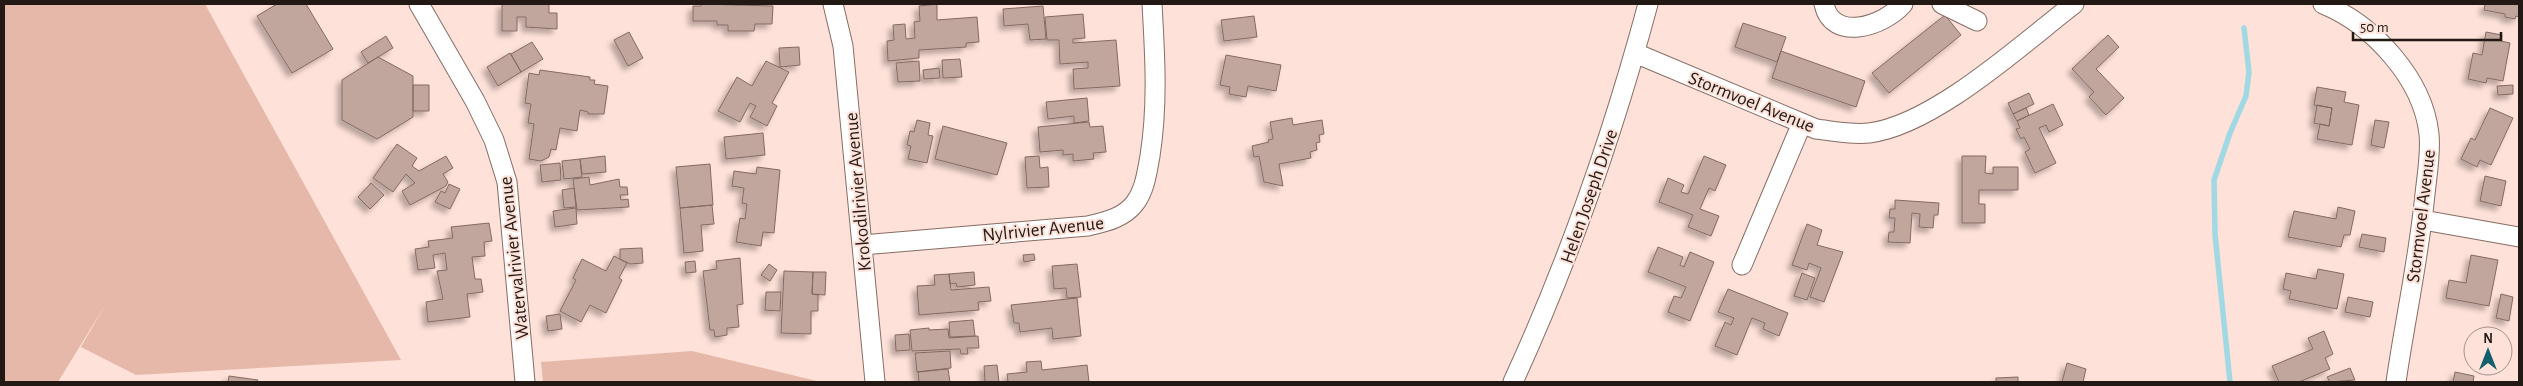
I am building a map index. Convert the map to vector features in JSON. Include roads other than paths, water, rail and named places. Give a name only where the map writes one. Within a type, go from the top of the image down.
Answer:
[{"type":"street","name":"Watervalrivier Avenue","points":[[419,4],[494,140],[507,182],[525,382]]},
{"type":"street","name":"Krokodilrivier Avenue","points":[[833,4],[843,46],[875,382]]},
{"type":"street","name":"Nylrivier Avenue","points":[[862,245],[1088,226],[1117,218],[1135,204],[1145,184],[1155,122],[1157,90],[1152,4]]},
{"type":"street","name":"Helen Joseph Drive","points":[[1513,382],[1542,319],[1572,246],[1602,161],[1648,4]]},
{"type":"street","points":[[1824,4],[1826,12],[1832,21],[1844,26],[1862,27],[1878,23],[1893,15],[1902,4]]},
{"type":"street","points":[[1942,4],[1977,21]]},
{"type":"street","name":"Stormvoel Avenue","points":[[1634,54],[1816,129],[1843,133],[1869,133],[1897,126],[1932,110],[1966,87],[2074,4]]},
{"type":"street","name":"Stormvoel Avenue","points":[[2323,4],[2363,27],[2389,51],[2405,73],[2418,98],[2429,133],[2423,220],[2396,382]]},
{"type":"street","points":[[1742,265],[1802,123]]},
{"type":"street","points":[[2423,220],[2519,237]]},
{"type":"waterway","points":[[2230,382],[2215,234],[2214,180],[2230,133],[2246,96],[2249,72],[2244,28]]}]
